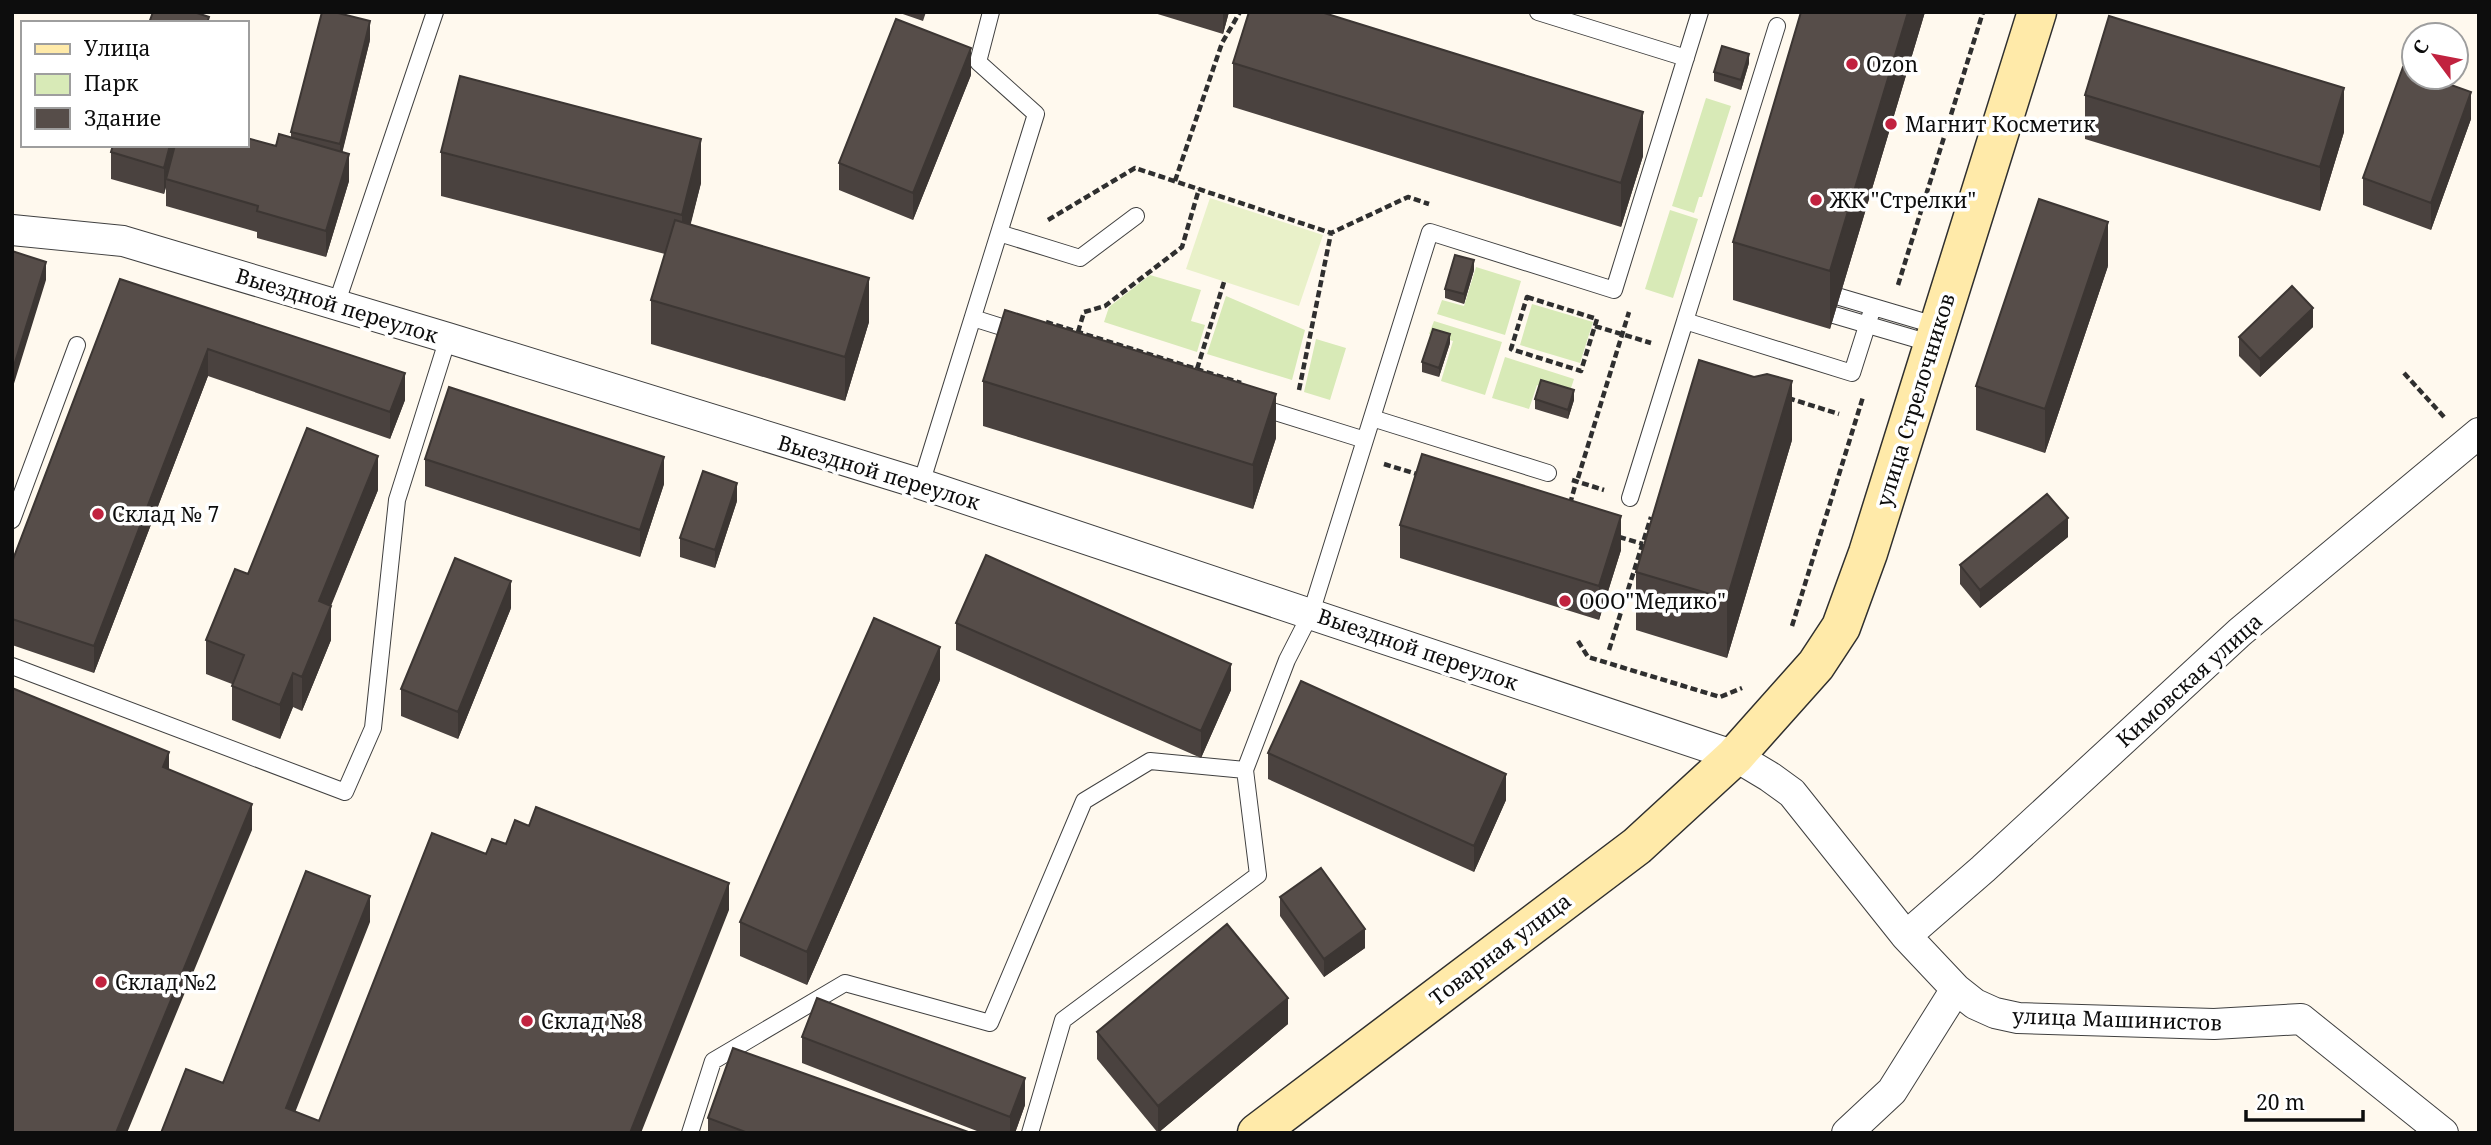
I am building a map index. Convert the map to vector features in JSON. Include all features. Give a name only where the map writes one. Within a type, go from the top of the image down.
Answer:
[{"type":"main road","name":"улица Стрелочников","points":[[1735,756],[1816,665],[1841,627],[1868,553],[2036,12]]},
{"type":"main road","name":"Товарная улица","points":[[1257,1133],[1637,846],[1735,756]]},
{"type":"street","name":"Выездной переулок","points":[[12,230],[123,241],[448,338],[921,484],[1735,756]]},
{"type":"street","name":"Кимовская улица","points":[[1906,936],[1983,869],[2240,632],[2479,433]]},
{"type":"street","name":"улица Машинистов","points":[[1735,756],[1770,776],[1792,793],[1906,936],[1956,989],[1975,1004],[1995,1013],[2018,1018],[2214,1024],[2301,1019],[2443,1133]]},
{"type":"street","points":[[1847,1133],[1892,1091],[1956,989]]},
{"type":"lane","points":[[337,305],[435,12]]},
{"type":"lane","points":[[921,484],[1036,114],[978,62],[990,12]]},
{"type":"lane","points":[[1538,12],[1686,58]]},
{"type":"lane","points":[[1030,1133],[1063,1020],[1258,875],[1245,770],[1287,660],[1311,613],[1430,232],[1614,290],[1700,12]]},
{"type":"lane","points":[[1630,498],[1777,26]]},
{"type":"lane","points":[[999,233],[1080,258],[1136,216]]},
{"type":"lane","points":[[1840,297],[1873,307],[1936,335]]},
{"type":"lane","points":[[1685,321],[1852,373],[1873,307]]},
{"type":"lane","points":[[1835,315],[1867,325],[1936,335]]},
{"type":"lane","points":[[973,318],[1038,339]]},
{"type":"lane","points":[[12,666],[345,792],[373,729],[397,499],[448,338]]},
{"type":"lane","points":[[12,520],[77,345]]},
{"type":"lane","points":[[1235,399],[1366,440]]},
{"type":"lane","points":[[1372,418],[1548,473]]},
{"type":"lane","points":[[690,1133],[713,1061],[845,983],[990,1023],[1084,801],[1150,761],[1245,770]]},
{"type":"path","points":[[1175,181],[1222,43],[1240,12]]},
{"type":"path","points":[[1018,239],[1135,168],[1331,233],[1408,197]]},
{"type":"path","points":[[1078,332],[1084,312],[1105,306],[1182,247],[1199,189]]},
{"type":"path","points":[[1297,400],[1331,233]]},
{"type":"path","points":[[1197,369],[1224,282]]},
{"type":"path","points":[[1527,297],[1597,319],[1595,326],[1581,371],[1511,349],[1527,297]]},
{"type":"path","points":[[1569,507],[1631,308]]},
{"type":"path","points":[[1040,320],[1247,384]]},
{"type":"path","points":[[1595,326],[1676,351]]},
{"type":"path","points":[[2404,373],[2447,420],[2440,468]]},
{"type":"path","points":[[1787,398],[1839,414]]},
{"type":"path","points":[[1360,457],[1424,477]]},
{"type":"path","points":[[1548,473],[1630,498]]},
{"type":"path","points":[[1609,650],[1654,507]]},
{"type":"path","points":[[1616,536],[1643,544]]},
{"type":"path","points":[[1578,641],[1588,657],[1720,696]]},
{"type":"green space","points":[[1706,98],[1731,106],[1702,197],[1699,197],[1694,213],[1672,206]]},
{"type":"green space","points":[[1210,198],[1323,235],[1299,306],[1186,269]]},
{"type":"green space","points":[[1670,210],[1698,219],[1673,298],[1645,289]]},
{"type":"green space","points":[[1476,267],[1521,281],[1505,335],[1437,314],[1442,300],[1464,306]]},
{"type":"green space","points":[[1150,275],[1201,290],[1191,321],[1205,325],[1197,352],[1104,322],[1109,307]]},
{"type":"green space","points":[[1226,296],[1305,330],[1292,380],[1207,354]]},
{"type":"green space","points":[[1532,304],[1593,322],[1580,363],[1520,345]]},
{"type":"green space","points":[[1434,321],[1502,342],[1485,395],[1441,381],[1453,341],[1429,334]]},
{"type":"green space","points":[[1316,339],[1346,348],[1330,400],[1304,392]]},
{"type":"green space","points":[[1505,357],[1574,379],[1569,394],[1537,385],[1529,409],[1492,398]]},
{"type":"building","points":[[153,12],[194,12],[209,17],[208,21],[150,21]]},
{"type":"building","points":[[322,12],[334,12],[370,21],[340,144],[291,132]]},
{"type":"building","points":[[1249,12],[1321,12],[1643,112],[1621,183],[1233,63]]},
{"type":"building","name":"ЖК \"Стрелки\"","points":[[1801,12],[1908,12],[1830,271],[1733,242]]},
{"type":"building","points":[[2109,16],[2344,88],[2320,167],[2085,95]]},
{"type":"building","points":[[896,19],[971,48],[913,193],[839,163]]},
{"type":"building","points":[[1722,46],[1749,54],[1741,80],[1714,72]]},
{"type":"building","points":[[2400,75],[2400,91],[2471,92],[2431,203],[2363,178]]},
{"type":"building","points":[[460,76],[701,139],[682,215],[441,152]]},
{"type":"building","points":[[279,134],[349,154],[326,231],[257,211],[258,206],[166,179],[174,147],[248,147],[248,138],[276,146]]},
{"type":"building","points":[[112,147],[169,147],[164,168],[111,152]]},
{"type":"building","points":[[2039,199],[2108,222],[2045,409],[1976,386]]},
{"type":"building","points":[[675,220],[869,278],[845,357],[651,300]]},
{"type":"building","points":[[12,251],[46,262],[12,372]]},
{"type":"building","points":[[1455,255],[1474,260],[1464,294],[1445,289]]},
{"type":"building","name":"Склад № 7","points":[[120,279],[405,373],[390,412],[208,349],[94,646],[12,619],[12,562]]},
{"type":"building","points":[[2292,286],[2313,308],[2260,359],[2239,337]]},
{"type":"building","points":[[1005,310],[1276,394],[1253,465],[983,381]]},
{"type":"building","points":[[1433,329],[1450,334],[1439,368],[1422,362]]},
{"type":"building","points":[[1699,360],[1754,377],[1767,374],[1792,381],[1727,599],[1636,572]]},
{"type":"building","points":[[1541,380],[1574,390],[1568,410],[1535,399]]},
{"type":"building","points":[[449,387],[664,457],[640,530],[425,459]]},
{"type":"building","points":[[307,428],[378,456],[319,601],[331,606],[302,677],[293,673],[280,705],[232,686],[244,655],[206,640],[235,569],[248,574]]},
{"type":"building","points":[[1422,454],[1621,516],[1599,586],[1400,525]]},
{"type":"building","points":[[703,471],[737,483],[715,550],[680,538]]},
{"type":"building","points":[[2047,494],[2068,518],[1980,590],[1960,565]]},
{"type":"building","points":[[986,555],[1231,664],[1201,731],[956,623]]},
{"type":"building","points":[[455,558],[511,581],[458,712],[401,689]]},
{"type":"building","points":[[874,618],[940,647],[807,952],[740,922]]},
{"type":"building","points":[[1301,681],[1506,774],[1474,846],[1268,753]]},
{"type":"building","name":"Склад №2","points":[[12,688],[169,752],[163,767],[252,804],[116,1133],[12,1133]]},
{"type":"building","name":"Склад №8","points":[[536,807],[729,883],[630,1133],[161,1133],[186,1069],[223,1083],[306,871],[370,896],[286,1108],[319,1121],[432,833],[486,854],[492,839],[506,844],[515,820],[529,826]]},
{"type":"building","points":[[1321,868],[1365,929],[1324,959],[1280,897]]},
{"type":"building","points":[[1227,924],[1288,998],[1158,1106],[1097,1032]]},
{"type":"building","points":[[817,998],[1025,1078],[1010,1117],[802,1037]]},
{"type":"building","points":[[733,1048],[971,1133],[748,1133],[708,1118]]},
{"type":"place","name":"Ozon","points":[[1852,64]]},
{"type":"place","name":"Магнит Косметик","points":[[1891,124]]},
{"type":"place","name":"ЖК \"Стрелки\"","points":[[1816,200]]},
{"type":"place","name":"Склад № 7","points":[[98,514]]},
{"type":"place","name":"ООО\"Медико\"","points":[[1565,601]]},
{"type":"place","name":"Склад №2","points":[[101,982]]},
{"type":"place","name":"Склад №8","points":[[527,1021]]}]
